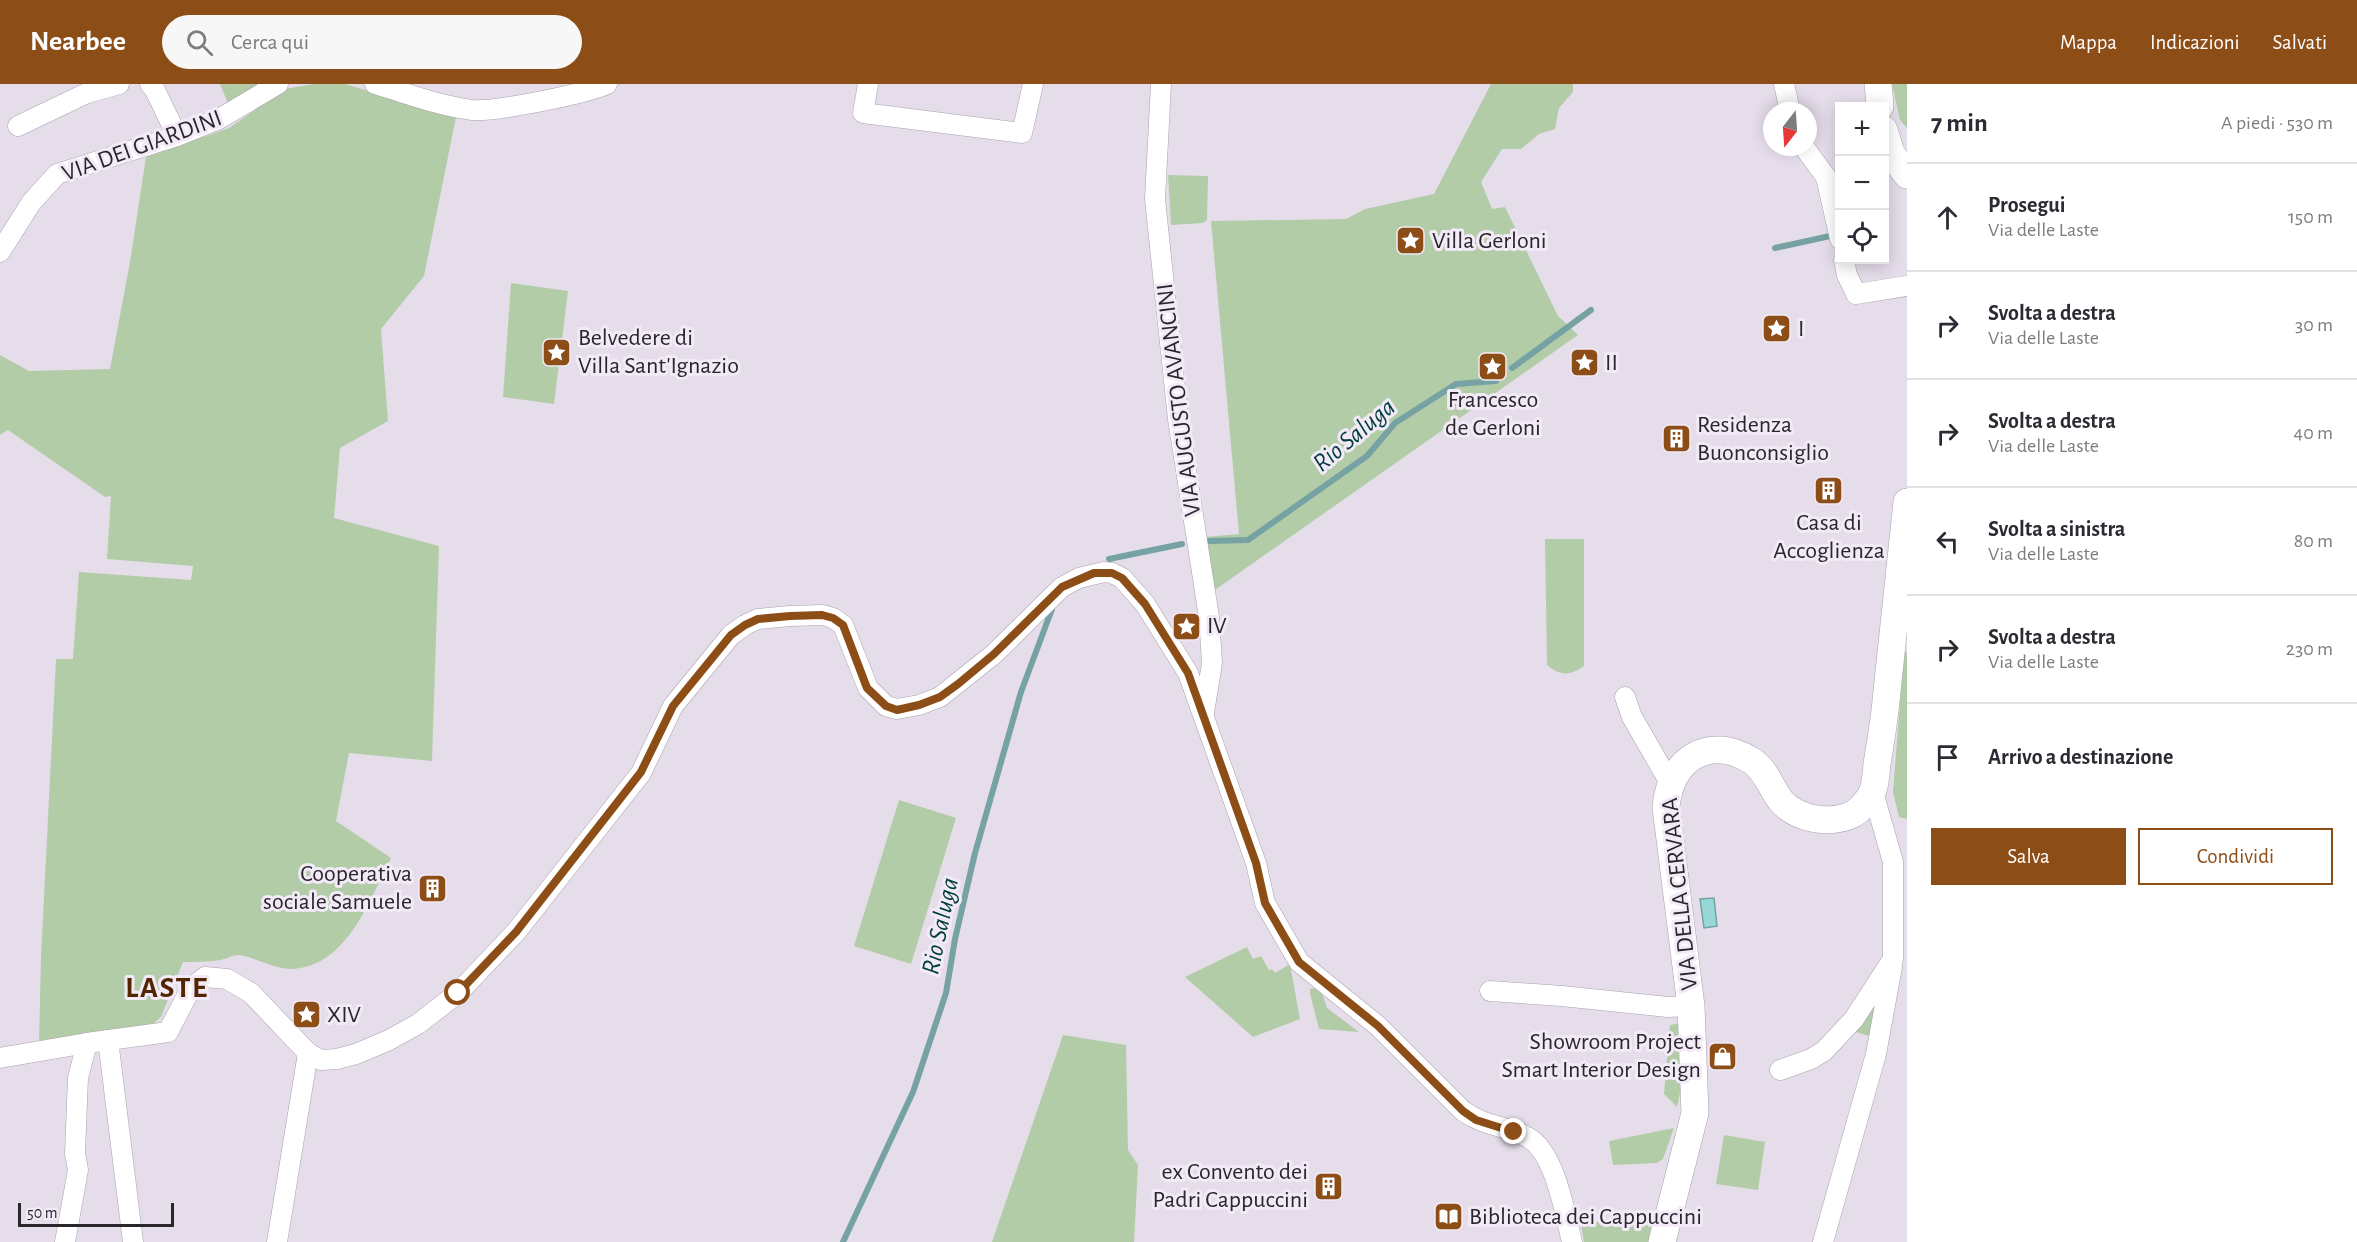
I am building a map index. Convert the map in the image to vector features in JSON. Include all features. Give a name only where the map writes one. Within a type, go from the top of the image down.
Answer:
[{"type":"street","points":[[18,126],[87,93],[119,84]]},
{"type":"street","points":[[150,84],[177,136]]},
{"type":"street","name":"VIA DEI GIARDINI","points":[[0,252],[31,203],[57,174],[177,136],[219,119],[278,84]]},
{"type":"street","points":[[375,84],[459,108],[476,110],[548,99],[607,84]]},
{"type":"street","points":[[868,84],[863,112],[1023,133],[1033,84]]},
{"type":"street","name":"VIA AUGUSTO AVANCINI","points":[[1161,84],[1155,199],[1178,419],[1209,618],[1212,663],[1204,715]]},
{"type":"street","points":[[1784,84],[1788,102]]},
{"type":"street","points":[[1878,84],[1880,102]]},
{"type":"street","points":[[1889,129],[1907,152]]},
{"type":"street","points":[[1889,144],[1907,175]]},
{"type":"street","points":[[1811,156],[1826,177],[1835,220]]},
{"type":"street","points":[[1845,264],[1856,294],[1907,286]]},
{"type":"street","points":[[1823,1242],[1876,1054],[1893,959],[1893,862],[1873,792],[1885,714],[1907,502]]},
{"type":"street","points":[[0,1059],[87,1042],[168,1032],[191,988],[205,977],[227,979],[251,993],[308,1053],[321,1060],[337,1059],[378,1045],[418,1024],[458,993],[516,932],[641,772],[673,706],[731,635],[758,619],[822,615],[833,618],[843,625],[867,688],[886,706],[897,710],[940,697],[958,684],[994,654],[1062,587],[1094,573],[1112,573],[1122,578],[1145,604],[1188,673],[1256,863],[1265,903],[1299,962],[1378,1026],[1463,1111],[1476,1120],[1533,1140],[1548,1161],[1572,1242]]},
{"type":"street","name":"VIA DELLA CERVARA","points":[[1625,697],[1632,717],[1670,783]]},
{"type":"street","name":"VIA DELLA CERVARA","points":[[1662,1242],[1695,1113],[1690,1006],[1666,807],[1670,783],[1685,761],[1697,753],[1714,750],[1731,752],[1755,763],[1782,801],[1801,815],[1815,819],[1844,818],[1856,813],[1873,792]]},
{"type":"street","points":[[1893,862],[1907,882]]},
{"type":"street","points":[[1780,1070],[1811,1059],[1824,1051],[1854,1019],[1893,959]]},
{"type":"street","name":"VIA DELLA CERVARA","points":[[1490,991],[1668,1007],[1690,1006]]},
{"type":"street","points":[[108,1040],[133,1242]]},
{"type":"street","points":[[65,1242],[78,1170],[75,1153],[78,1078],[87,1042]]},
{"type":"street","points":[[277,1242],[308,1053]]},
{"type":"shaded area","points":[[220,84],[262,84],[229,106]]},
{"type":"shaded area","points":[[314,84],[345,84],[456,117],[424,276],[381,329],[388,421],[340,448],[334,518],[439,546],[432,761],[349,753],[336,821],[391,858],[365,911],[342,944],[328,957],[311,965],[292,969],[238,955],[215,961],[183,962],[161,1017],[150,1027],[39,1042],[56,659],[73,659],[79,572],[191,580],[193,566],[107,559],[111,496],[105,497],[8,430],[0,435],[0,355],[29,371],[110,369],[130,262],[146,157],[229,128],[285,89]]},
{"type":"shaded area","points":[[1491,84],[1573,84],[1573,92],[1559,108],[1555,129],[1539,134],[1521,149],[1502,149],[1481,182],[1492,209],[1505,207],[1558,316],[1578,335],[1212,592],[1204,537],[1239,534],[1211,221],[1346,219],[1365,209],[1434,194]]},
{"type":"shaded area","points":[[1892,84],[1907,84],[1907,128],[1900,120]]},
{"type":"shaded area","points":[[1168,175],[1208,176],[1207,220],[1203,223],[1171,225]]},
{"type":"shaded area","points":[[511,283],[568,291],[554,404],[503,397]]},
{"type":"shaded area","points":[[1545,539],[1584,539],[1584,666],[1570,673],[1561,673],[1547,665]]},
{"type":"shaded area","points":[[1904,652],[1907,652],[1907,819],[1899,817],[1893,792]]},
{"type":"shaded area","points":[[899,800],[956,818],[911,964],[854,946]]},
{"type":"shaded area","points":[[1714,898],[1717,926],[1704,928],[1700,899]]},
{"type":"shaded area","points":[[1247,947],[1253,959],[1261,956],[1269,970],[1272,969],[1275,973],[1290,964],[1300,1019],[1253,1037],[1185,977]]},
{"type":"shaded area","points":[[1880,987],[1875,1038],[1853,1031]]},
{"type":"shaded area","points":[[1314,988],[1322,993],[1327,1008],[1359,1032],[1319,1029],[1310,994],[1310,989]]},
{"type":"shaded area","points":[[1682,1023],[1683,1079],[1677,1107],[1664,1094],[1670,1025]]},
{"type":"shaded area","points":[[1063,1035],[1126,1045],[1128,1150],[1138,1165],[1134,1242],[992,1242]]},
{"type":"shaded area","points":[[1674,1128],[1663,1159],[1657,1163],[1613,1165],[1609,1141]]},
{"type":"shaded area","points":[[1724,1135],[1765,1142],[1758,1190],[1716,1184]]},
{"type":"shaded area","points":[[1660,1207],[1655,1242],[1584,1242],[1581,1224],[1654,1214]]},
{"type":"waterway","name":"Rio Saluga","points":[[1775,248],[1830,236]]},
{"type":"waterway","name":"Rio Saluga","points":[[1512,368],[1591,310]]},
{"type":"waterway","name":"Rio Saluga","points":[[1209,541],[1248,540],[1367,456],[1395,423],[1456,384],[1496,381]]},
{"type":"waterway","name":"Rio Saluga","points":[[1109,559],[1182,544]]},
{"type":"waterway","name":"Rio Saluga","points":[[843,1242],[913,1092],[946,993],[955,939],[975,853],[1021,692],[1052,609]]},
{"type":"place","name":"Villa Gerloni","points":[[1411,241]]},
{"type":"place","name":"I","points":[[1777,329]]},
{"type":"place","name":"Belvedere di Villa Sant'Ignazio","points":[[557,352]]},
{"type":"place","name":"II","points":[[1584,363]]},
{"type":"place","name":"Francesco de Gerloni","points":[[1493,367]]},
{"type":"place","name":"Residenza Buonconsiglio","points":[[1676,439]]},
{"type":"place","name":"Casa di Accoglienza","points":[[1829,490]]},
{"type":"place","name":"IV","points":[[1186,626]]},
{"type":"place","name":"Cooperativa sociale Samuele","points":[[433,888]]},
{"type":"place","name":"XIV","points":[[306,1015]]},
{"type":"place","name":"Showroom Project Smart Interior Design","points":[[1722,1056]]},
{"type":"place","name":"ex Convento dei Padri Cappuccini","points":[[1329,1186]]},
{"type":"place","name":"Biblioteca dei Cappuccini","points":[[1448,1217]]},
{"type":"district","name":"LASTE","points":[[167,988]]},
{"type":"route","points":[[458,993],[516,932],[641,772],[673,706],[731,635],[745,625],[758,619],[790,616],[822,615],[833,618],[843,625],[867,688],[886,706],[897,710],[940,697],[958,684],[994,654],[1062,587],[1094,573],[1112,573],[1122,578],[1145,604],[1188,673],[1256,863],[1265,903],[1299,962],[1378,1026],[1463,1111],[1488,1125],[1514,1132]]}]
